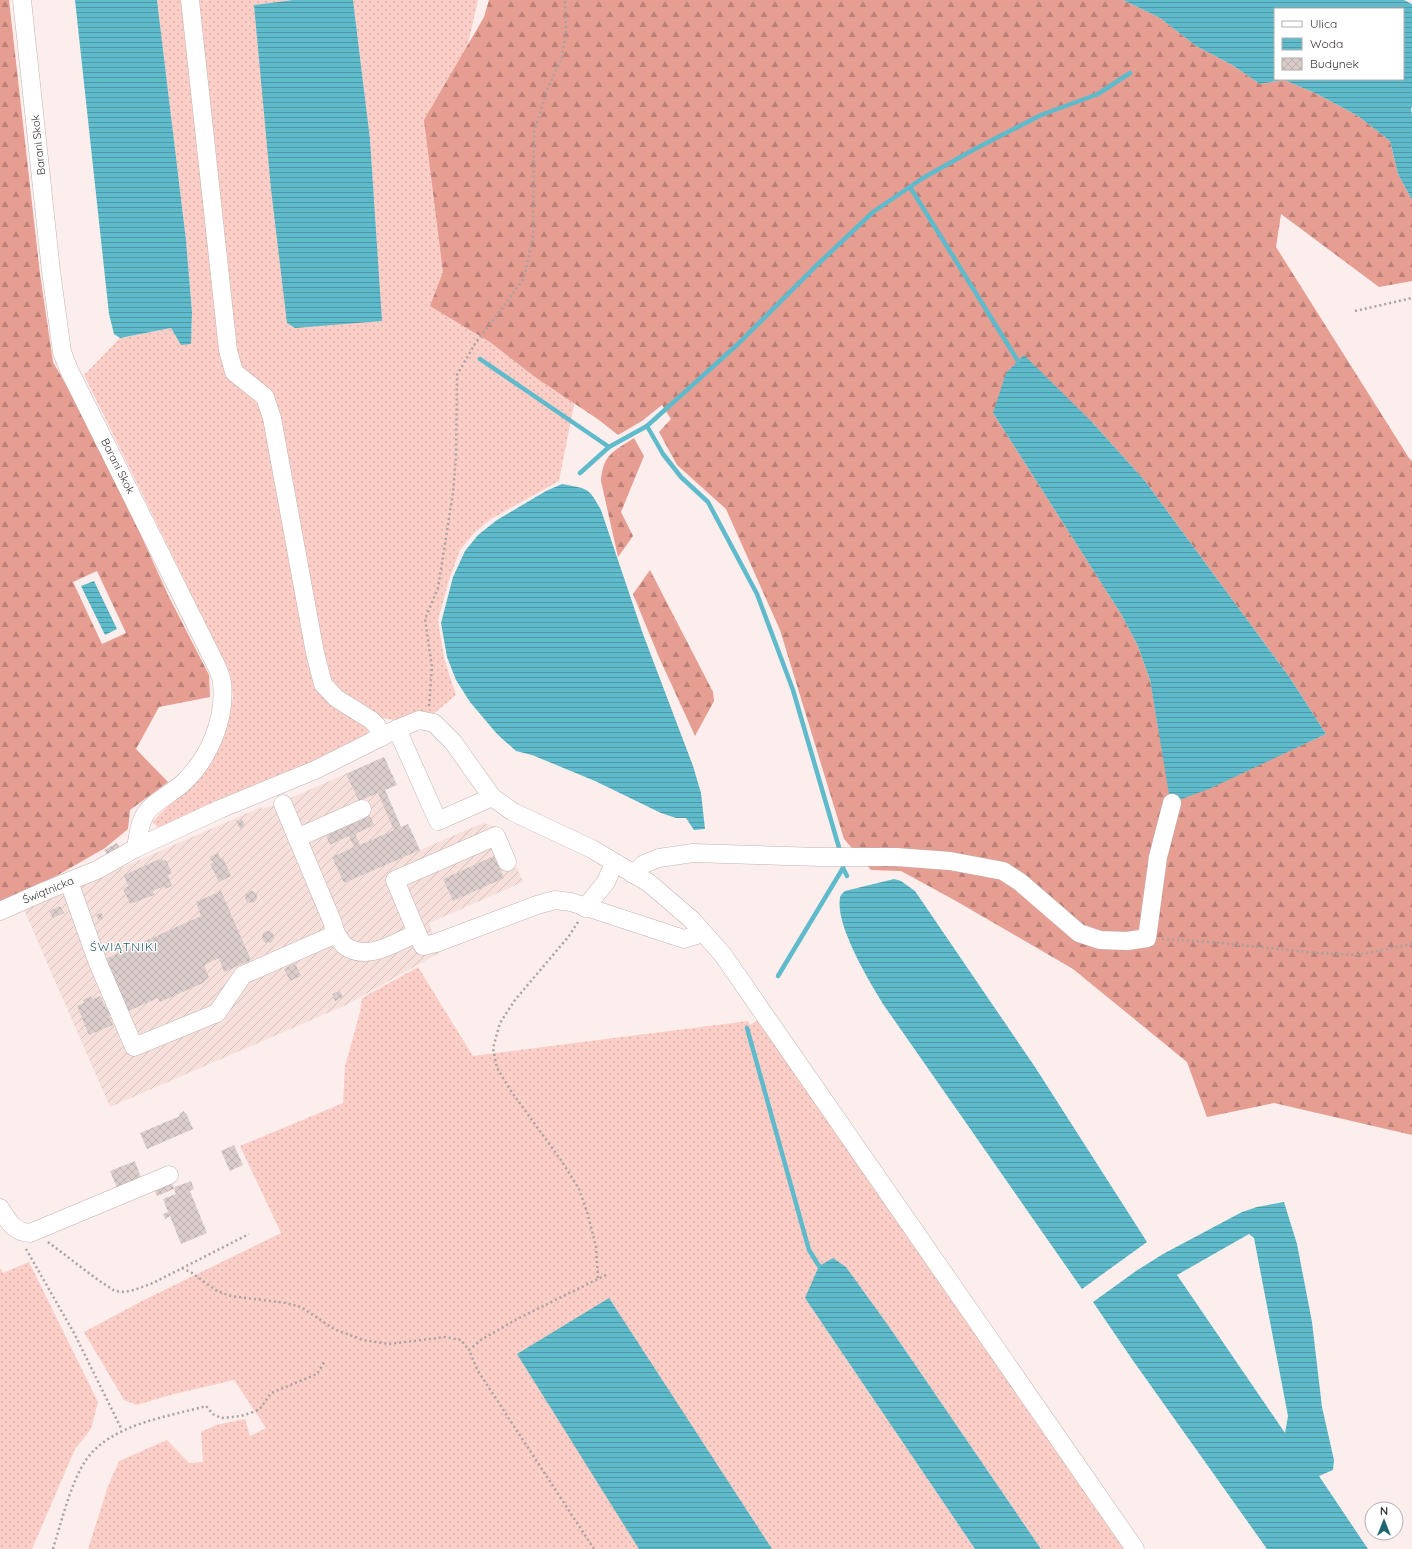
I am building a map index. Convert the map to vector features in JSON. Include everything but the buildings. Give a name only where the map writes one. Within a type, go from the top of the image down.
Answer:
[{"type":"street","name":"Barani Skok","points":[[22,0],[51,271],[62,352],[69,370],[216,663],[222,683],[221,711],[217,727],[207,753],[183,783],[146,812],[139,831],[136,848]]},
{"type":"street","points":[[190,0],[228,350],[234,372],[265,398],[272,418],[315,653],[323,684],[336,698],[390,733],[438,820],[492,797]]},
{"type":"street","points":[[136,848],[220,809],[315,770],[418,720],[434,723],[453,742],[492,797],[513,812],[592,850],[649,883],[692,920],[723,955],[1135,1549]]},
{"type":"street","points":[[633,874],[644,864],[659,858],[693,853],[821,857],[896,856],[950,861],[1003,871],[1020,882],[1078,933],[1100,940],[1127,941],[1147,938],[1158,857],[1172,803]]},
{"type":"street","points":[[282,804],[336,934],[345,946],[360,953],[377,951],[417,933]]},
{"type":"street","points":[[297,838],[362,810]]},
{"type":"street","points":[[507,862],[496,836],[395,880],[423,946],[436,943],[530,907],[555,900],[571,902],[585,908],[684,939],[703,933]]},
{"type":"street","name":"Świątnicka","points":[[0,911],[97,870],[136,848]]},
{"type":"street","points":[[585,908],[606,882],[614,863]]},
{"type":"street","points":[[69,882],[98,964],[134,1047],[217,1013],[243,975],[336,934]]},
{"type":"street","points":[[0,1208],[13,1226],[25,1233],[168,1175]]},
{"type":"path","points":[[428,722],[432,667],[425,619],[438,588],[453,493],[456,457],[457,375],[476,342],[524,278],[533,237],[534,132],[547,90],[562,57],[566,32],[565,0]]},
{"type":"path","points":[[1355,311],[1412,298]]},
{"type":"path","points":[[585,908],[570,936],[515,1000],[500,1023],[493,1048],[497,1068],[511,1091],[563,1163],[579,1189],[588,1215],[596,1247],[598,1279]]},
{"type":"path","points":[[1147,938],[1212,942],[1317,953],[1357,955],[1412,944]]},
{"type":"path","points":[[122,1430],[74,1333],[21,1240],[25,1233],[49,1242],[98,1280],[115,1291],[124,1292],[153,1283],[249,1234]]},
{"type":"path","points":[[182,1268],[192,1273],[217,1291],[231,1296],[286,1302],[301,1306],[334,1330],[363,1340],[389,1344],[445,1337],[461,1340],[469,1350],[478,1371],[594,1549]]},
{"type":"path","points":[[469,1350],[481,1340],[517,1319],[608,1274]]},
{"type":"path","points":[[53,1549],[78,1475],[86,1459],[104,1442],[122,1430],[206,1406],[213,1414],[220,1418],[241,1416],[253,1412],[260,1409],[271,1393],[317,1374],[325,1361]]},
{"type":"shaded area","points":[[157,0],[293,0],[254,5],[381,309],[370,139],[353,0],[478,0],[460,80],[604,253],[559,481],[491,519],[475,532],[460,550],[449,580],[438,620],[444,658],[456,695],[431,716],[394,720],[377,717],[363,739],[161,830],[152,822],[202,772],[222,738],[233,698],[230,673],[84,375],[120,338],[171,328],[181,345],[192,329],[186,240]]},
{"type":"shaded area","points":[[384,757],[397,785],[385,790],[401,827],[408,824],[420,850],[483,823],[500,828],[523,882],[429,923],[439,953],[346,1005],[110,1107],[24,910],[63,893],[66,894],[81,888],[82,885],[261,807],[262,809],[277,804]]},
{"type":"shaded area","points":[[418,967],[473,1056],[748,1021],[750,1025],[761,1018],[1126,1549],[1041,1549],[890,1328],[805,1298],[975,1549],[88,1549],[108,1486],[119,1461],[167,1440],[189,1463],[203,1462],[201,1432],[216,1425],[245,1419],[250,1436],[266,1428],[234,1380],[170,1395],[137,1405],[124,1400],[84,1332],[144,1300],[281,1233],[240,1146],[343,1103],[345,1066],[360,1012],[362,998]]},
{"type":"shaded area","points":[[29,1262],[98,1402],[91,1429],[75,1449],[32,1549],[0,1549],[0,1268],[3,1273]]},
{"type":"green space","points":[[0,0],[9,0],[40,274],[53,362],[99,443],[169,597],[209,675],[210,697],[159,707],[136,749],[168,782],[130,810],[128,829],[105,848],[58,875],[0,903]],"holes":[[[97,571],[126,633],[102,644],[73,582]]]},
{"type":"green space","points":[[489,0],[1123,0],[1160,18],[1196,46],[1232,65],[1260,84],[1284,80],[1315,93],[1358,116],[1390,141],[1398,174],[1412,200],[1412,281],[1379,287],[1281,214],[1276,247],[1412,461],[1412,1135],[1274,1103],[1207,1117],[1187,1062],[1073,969],[901,871],[871,870],[844,839],[780,630],[726,509],[677,465],[659,432],[671,419],[662,405],[642,421],[618,435],[599,420],[535,377],[490,342],[430,306],[443,272],[424,120],[484,17]],"holes":[[[993,413],[1092,422],[1145,481],[1290,678],[1326,734],[1269,760],[1158,726],[1150,680],[1138,646],[1121,614]]]},
{"type":"green space","points":[[634,438],[644,456],[621,512],[633,536],[618,557],[601,481],[602,472],[610,455]]},
{"type":"green space","points":[[650,570],[713,692],[714,701],[695,736],[658,655],[633,594]]},
{"type":"water","points":[[75,0],[157,0],[186,240],[192,312],[191,344],[181,345],[171,328],[120,338],[114,334],[109,314]]},
{"type":"water","points":[[293,0],[353,0],[370,139],[382,321],[295,328],[287,323],[271,189],[254,5]]},
{"type":"water","points":[[1123,0],[1404,0],[1412,4],[1412,200],[1398,174],[1390,141],[1358,116],[1315,93],[1284,80],[1260,84],[1232,65],[1196,46],[1160,18]]},
{"type":"water","points":[[1024,355],[1092,422],[1145,481],[1290,678],[1326,734],[1209,789],[1179,800],[1170,800],[1150,680],[1138,646],[1121,614],[993,413],[1006,373]]},
{"type":"water","points":[[562,484],[586,490],[593,497],[601,510],[643,634],[693,766],[701,793],[705,829],[694,830],[686,818],[676,818],[661,813],[595,781],[532,755],[516,751],[497,734],[470,702],[456,680],[447,657],[441,623],[453,577],[465,551],[478,535],[497,520],[546,491]]},
{"type":"water","points":[[94,581],[117,629],[105,635],[81,586]]},
{"type":"water","points":[[894,879],[901,881],[915,891],[1035,1067],[1147,1242],[1082,1289],[883,1004],[854,952],[843,923],[840,909],[840,896],[845,891]]},
{"type":"water","points":[[1284,1202],[1297,1244],[1312,1322],[1322,1407],[1334,1460],[1333,1470],[1319,1476],[1368,1549],[1267,1549],[1093,1302],[1136,1271],[1163,1254],[1242,1212],[1257,1207]],"holes":[[[1249,1234],[1254,1238],[1288,1416],[1285,1433],[1177,1275]]]},
{"type":"water","points":[[833,1258],[846,1267],[890,1328],[1041,1549],[975,1549],[805,1298],[819,1266]]},
{"type":"water","points":[[609,1298],[772,1549],[639,1549],[517,1354]]},
{"type":"waterway","points":[[580,473],[609,447],[647,426],[738,344],[817,265],[873,212],[923,178],[973,150],[1041,115],[1098,94],[1130,73]]},
{"type":"waterway","points":[[910,187],[1018,361]]},
{"type":"waterway","points":[[480,359],[609,447]]},
{"type":"waterway","points":[[647,426],[663,454],[681,477],[708,502],[757,594],[793,690],[840,851]]},
{"type":"waterway","points":[[843,868],[847,876]]},
{"type":"waterway","points":[[778,976],[843,868]]},
{"type":"waterway","points":[[747,1028],[809,1250],[819,1266]]},
{"type":"district","name":"ŚWIĄTNIKI","points":[[124,947]]}]
